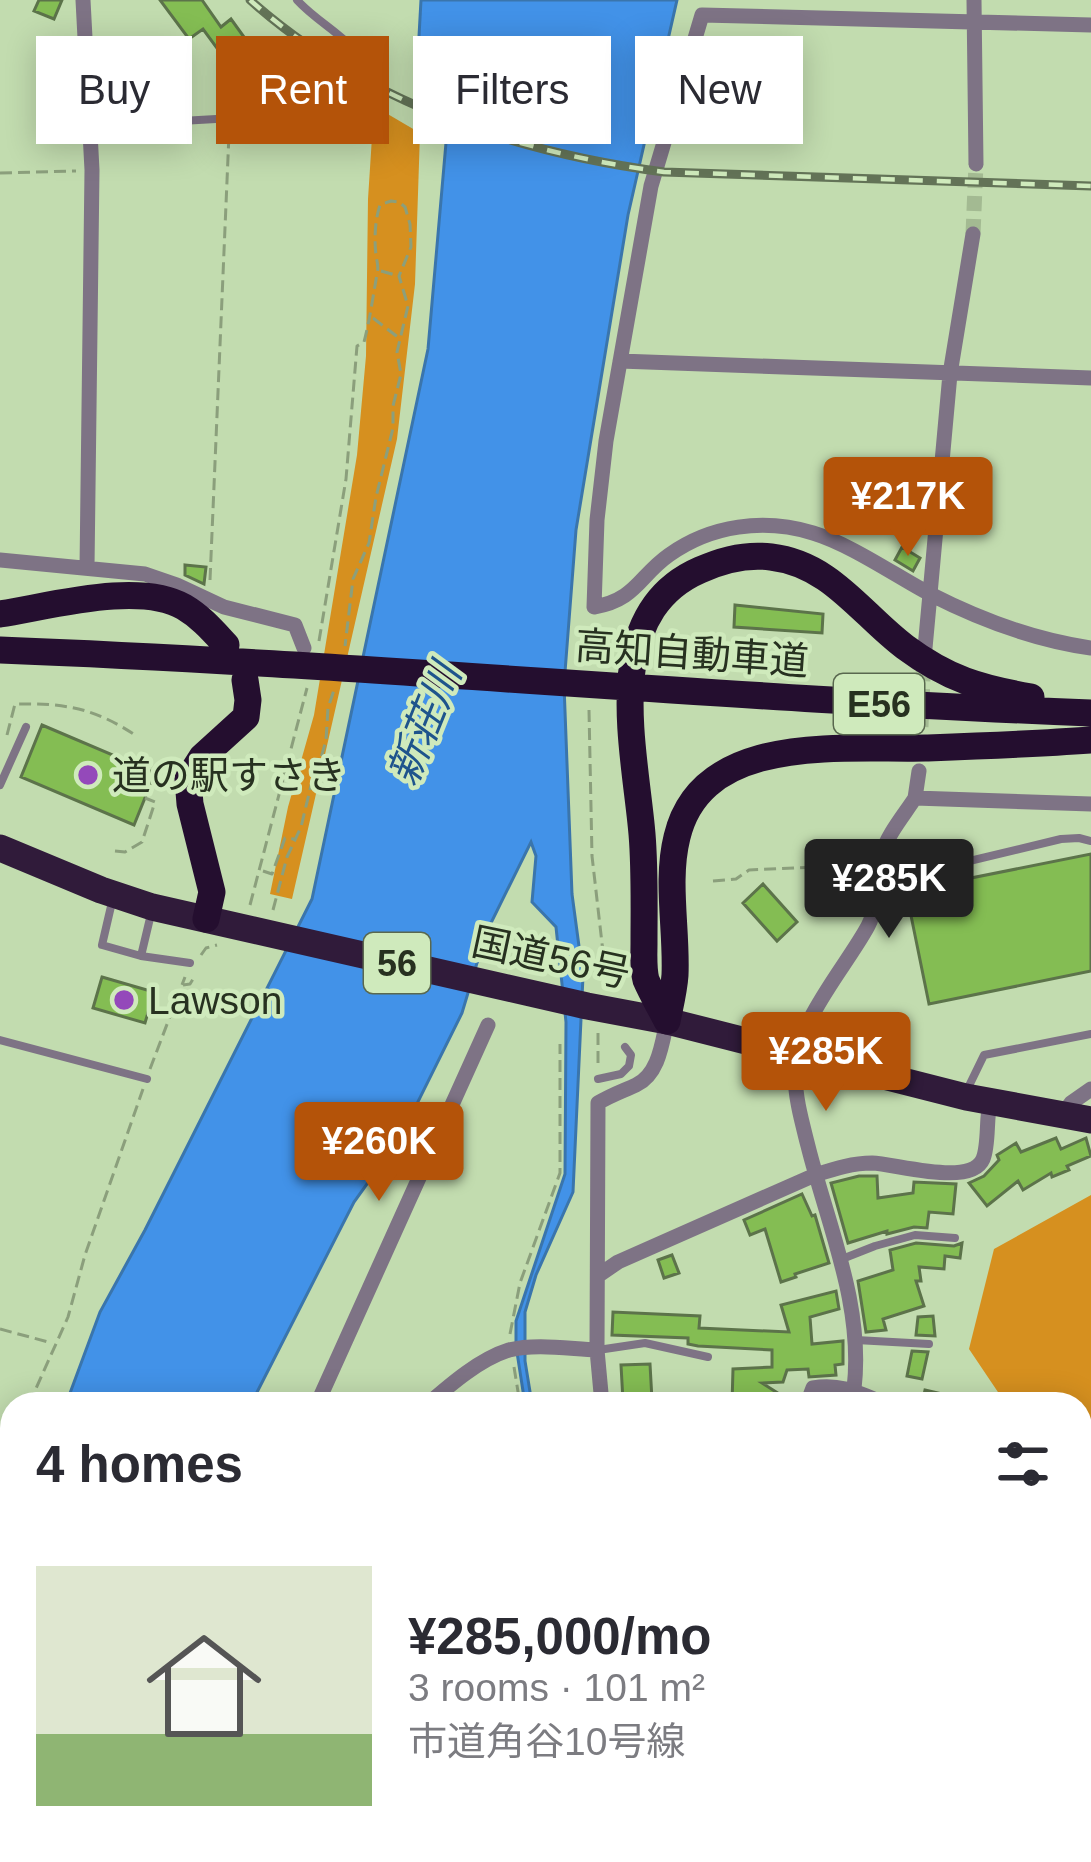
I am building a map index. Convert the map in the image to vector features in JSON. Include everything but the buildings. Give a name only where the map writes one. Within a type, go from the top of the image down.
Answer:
[{"type":"highway","points":[[667,1021],[644,976],[642,837],[631,742],[631,677],[634,650],[647,617],[674,584],[739,558],[790,560],[832,580],[903,646],[967,683],[1034,697],[1091,699]]},
{"type":"highway","points":[[0,614],[126,595],[154,596],[187,609],[226,645]]},
{"type":"highway","name":"E56","points":[[0,650],[303,662]]},
{"type":"highway","name":"高知自動車道","points":[[303,662],[668,691],[1091,713]]},
{"type":"highway","points":[[207,920],[212,892],[188,779],[202,757],[246,717],[244,680]]},
{"type":"highway","points":[[667,1021],[675,979],[677,836],[693,801],[724,773],[788,752],[1091,740]]},
{"type":"highway","name":"国道56号","points":[[2,855],[152,907],[667,1021],[978,1099],[1091,1120]]},
{"type":"street","points":[[83,0],[85,36]]},
{"type":"street","points":[[974,0],[976,164]]},
{"type":"street","points":[[1091,25],[703,15],[652,186],[601,480],[594,607],[629,595],[660,561],[686,543],[717,531],[781,527],[816,533],[981,620],[1091,648]]},
{"type":"street","points":[[87,568],[91,144]]},
{"type":"street","points":[[925,647],[950,374],[973,234]]},
{"type":"street","points":[[620,361],[1091,378]]},
{"type":"street","points":[[0,560],[145,574],[224,608],[296,625],[303,662]]},
{"type":"street","points":[[854,1389],[856,1340],[841,1260],[800,1113],[795,1072],[797,1054],[828,988],[870,922],[883,849],[915,798],[919,772]]},
{"type":"street","points":[[915,798],[1091,804]]},
{"type":"street","points":[[601,1392],[598,1103],[650,1074],[667,1021]]},
{"type":"street","points":[[322,1392],[488,1025]]},
{"type":"street","points":[[1061,1116],[1091,1089]]},
{"type":"street","points":[[599,1275],[618,1262],[815,1174],[872,1163],[966,1173],[981,1164],[984,1156],[986,1118],[978,1099]]},
{"type":"street","points":[[444,1392],[487,1360],[510,1350],[597,1350]]},
{"type":"street","points":[[812,1392],[823,1386],[860,1392]]},
{"type":"lane","points":[[297,0],[339,36]]},
{"type":"lane","points":[[0,785],[26,728]]},
{"type":"lane","points":[[880,872],[911,875],[1061,839],[1091,841]]},
{"type":"lane","points":[[114,895],[101,945],[190,963]]},
{"type":"lane","points":[[141,956],[152,907]]},
{"type":"lane","points":[[978,1099],[970,1080],[984,1055],[1091,1034]]},
{"type":"lane","points":[[0,1040],[147,1079]]},
{"type":"lane","points":[[598,1079],[621,1074],[629,1066],[631,1055],[625,1047]]},
{"type":"lane","points":[[841,1260],[915,1235],[955,1238]]},
{"type":"lane","points":[[856,1340],[929,1344]]},
{"type":"lane","points":[[597,1350],[645,1343],[708,1357]]},
{"type":"path","points":[[209,600],[229,144]]},
{"type":"path","points":[[0,173],[92,170]]},
{"type":"path","points":[[248,913],[303,662],[320,640],[346,479],[357,346],[364,342],[379,271],[377,214],[380,206],[392,201],[405,207],[411,247],[399,276],[408,306],[397,352],[401,374],[369,543],[353,580],[345,650]]},
{"type":"path","points":[[379,271],[399,276]]},
{"type":"path","points":[[371,316],[401,339]]},
{"type":"path","points":[[590,678],[594,607]]},
{"type":"path","points":[[279,897],[287,857],[320,762],[334,692]]},
{"type":"path","points":[[589,702],[598,1079]]},
{"type":"path","points":[[10,726],[15,704],[70,704],[116,722],[138,737]]},
{"type":"path","points":[[115,851],[125,852],[142,842],[154,802],[145,798]]},
{"type":"path","points":[[261,870],[272,874],[285,838],[296,839]]},
{"type":"path","points":[[713,881],[736,879],[749,870],[880,872]]},
{"type":"path","points":[[34,1392],[68,1318],[85,1255],[190,963]]},
{"type":"path","points":[[518,1392],[510,1350],[511,1318],[560,1173],[560,1044]]},
{"type":"path","points":[[0,1329],[54,1344]]},
{"type":"shaded area","points":[[389,115],[413,129],[413,144],[420,144],[415,284],[397,439],[292,899],[270,894],[314,715],[357,455],[366,356],[372,144],[389,144]]},
{"type":"shaded area","points":[[1091,1195],[1091,1392],[998,1392],[969,1349],[994,1249]]},
{"type":"water","name":"新荘川","points":[[421,0],[677,0],[669,36],[635,36],[635,144],[644,144],[576,530],[564,685],[572,894],[583,976],[573,1192],[525,1312],[530,1392],[523,1392],[516,1321],[565,1174],[566,1022],[556,927],[532,902],[536,856],[531,842],[486,933],[462,1013],[400,1138],[354,1202],[257,1392],[70,1392],[100,1312],[312,899],[428,349],[446,144],[611,144],[611,36],[419,36]]},
{"type":"tunnel","points":[[973,234],[976,164]]},
{"type":"tunnel","points":[[920,750],[924,655]]},
{"type":"railway","points":[[250,0],[342,68],[392,94],[497,136],[552,151],[664,172],[1091,186]]},
{"type":"place","name":"道の駅すさき","points":[[88,775]]},
{"type":"place","name":"Lawson","points":[[124,1000]]}]
